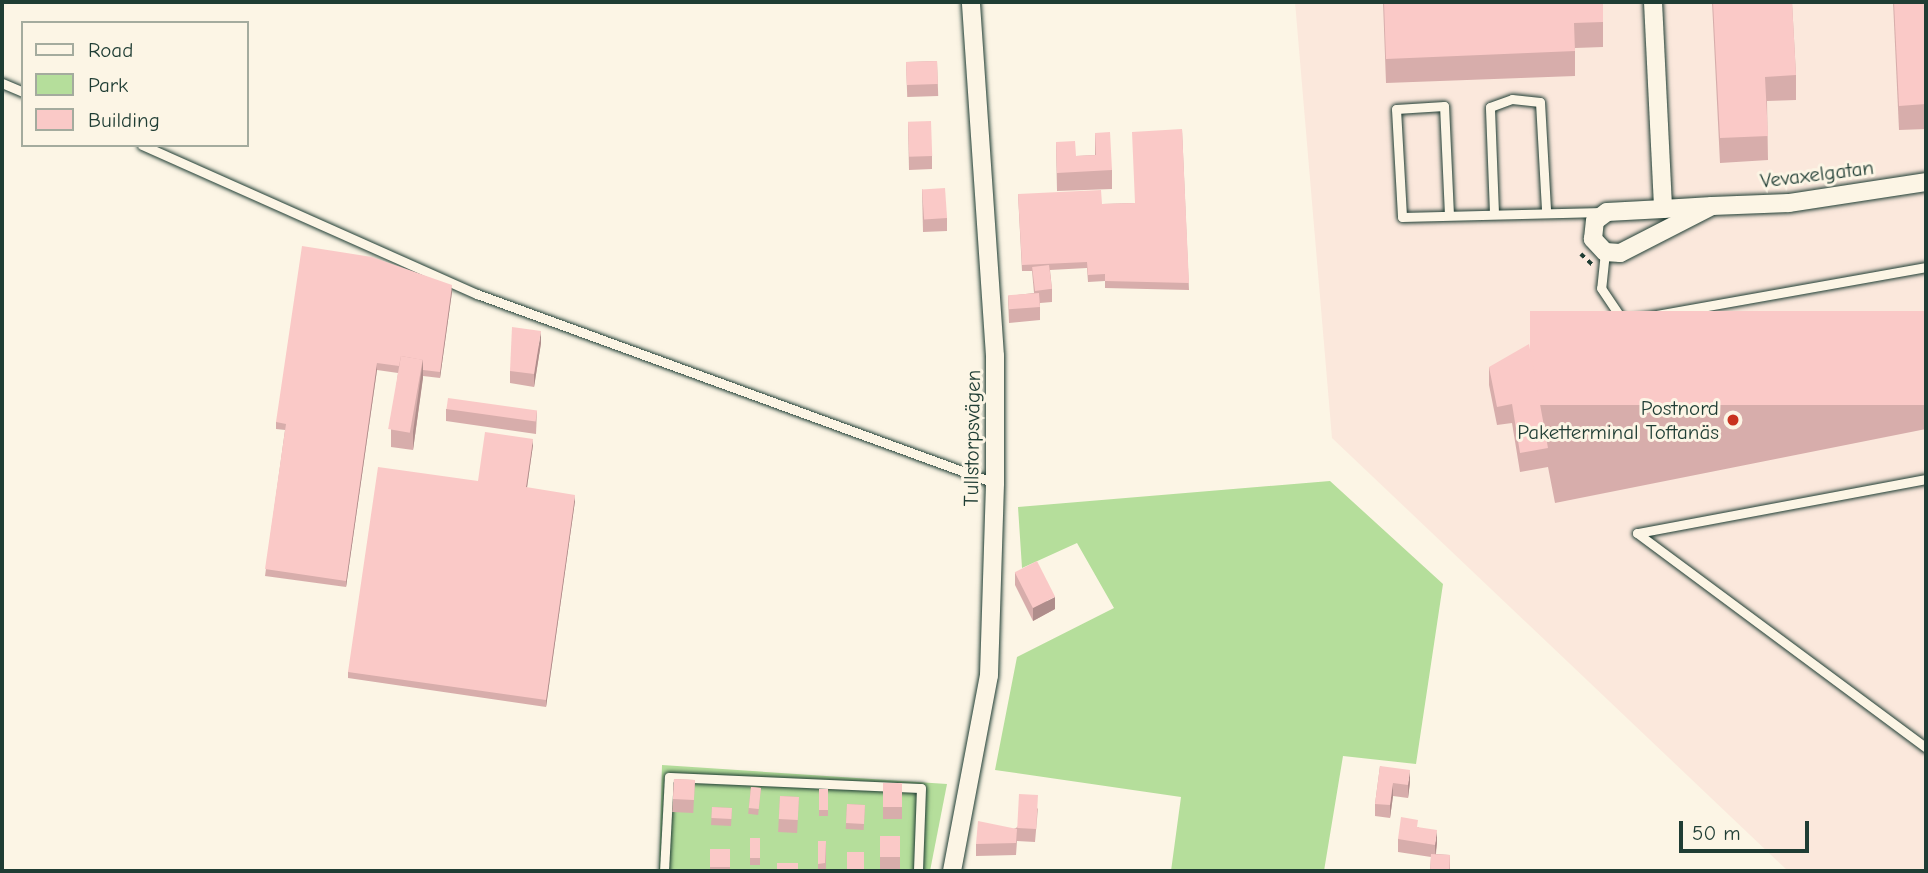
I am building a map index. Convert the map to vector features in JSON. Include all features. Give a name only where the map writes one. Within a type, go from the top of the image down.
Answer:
[{"type":"street","name":"Tullstorpsvägen","points":[[951,871],[989,676],[995,483],[995,356],[971,2]]},
{"type":"street","points":[[1653,2],[1663,209]]},
{"type":"street","name":"Vevaxelgatan","points":[[1607,212],[1789,203],[1926,182]]},
{"type":"street","name":"Vevaxelgatan","points":[[1604,260],[1712,206]]},
{"type":"street","points":[[1604,260],[1593,239],[1595,221],[1607,212]]},
{"type":"lane","points":[[2,83],[21,91]]},
{"type":"lane","points":[[1494,213],[1490,107],[1511,99],[1540,102],[1546,211]]},
{"type":"lane","points":[[1448,215],[1444,106],[1396,109],[1402,217],[1546,211],[1607,212]]},
{"type":"lane","points":[[146,147],[477,294],[995,483]]},
{"type":"lane","points":[[1604,260],[1601,288],[1623,321],[1926,267]]},
{"type":"lane","points":[[1926,479],[1637,533],[1926,748]]},
{"type":"lane","points":[[664,871],[669,777],[921,788],[918,871]]},
{"type":"path","points":[[1576,243],[1589,264],[1604,260]]},
{"type":"shaded area","points":[[1295,2],[1926,2],[1926,871],[1788,871],[1332,438]]},
{"type":"green space","points":[[1330,481],[1443,584],[1416,764],[1343,756],[1324,871],[1171,871],[1181,797],[995,770],[1017,657],[1114,608],[1077,543],[1022,568],[1018,507]]},
{"type":"green space","points":[[662,765],[947,784],[930,871],[659,871]]},
{"type":"building","points":[[1384,2],[1603,2],[1603,22],[1574,23],[1575,51],[1386,59]]},
{"type":"building","points":[[1713,2],[1792,2],[1796,75],[1765,77],[1768,136],[1720,138]]},
{"type":"building","points":[[1894,2],[1926,2],[1926,104],[1899,106]]},
{"type":"building","points":[[937,61],[938,84],[907,85],[906,62]]},
{"type":"building","points":[[931,121],[932,156],[909,157],[908,122]]},
{"type":"building","points":[[1182,129],[1189,283],[1105,281],[1105,274],[1088,275],[1087,262],[1022,265],[1018,194],[1101,190],[1102,204],[1135,203],[1132,132]]},
{"type":"building","points":[[1110,132],[1112,170],[1057,173],[1056,142],[1075,141],[1076,156],[1096,155],[1095,133]]},
{"type":"building","points":[[945,188],[947,218],[924,220],[922,190]]},
{"type":"building","points":[[302,246],[372,257],[452,285],[440,372],[423,370],[423,360],[401,356],[399,366],[377,363],[346,581],[265,569],[286,424],[276,422]]},
{"type":"building","points":[[1049,265],[1052,289],[1035,291],[1032,267]]},
{"type":"building","points":[[1039,293],[1040,307],[1009,309],[1008,295]]},
{"type":"building","points":[[1530,311],[1926,311],[1926,405],[1530,405]]},
{"type":"building","points":[[512,327],[541,331],[534,374],[510,371]]},
{"type":"building","points":[[1529,344],[1548,448],[1520,453],[1512,404],[1497,407],[1489,367]]},
{"type":"building","points":[[401,356],[423,360],[410,433],[388,429]]},
{"type":"building","points":[[448,398],[537,411],[536,421],[446,409]]},
{"type":"building","points":[[485,432],[533,439],[526,487],[575,495],[546,700],[348,672],[378,467],[478,481]]},
{"type":"building","points":[[1037,561],[1055,597],[1033,608],[1015,572]]},
{"type":"building","points":[[1380,766],[1410,770],[1408,785],[1393,783],[1390,805],[1375,804]]},
{"type":"building","points":[[674,779],[695,780],[694,800],[673,799]]},
{"type":"building","points":[[883,783],[902,783],[902,807],[883,807]]},
{"type":"building","points":[[751,787],[761,788],[759,809],[749,808]]},
{"type":"building","points":[[819,789],[828,789],[828,810],[819,810]]},
{"type":"building","points":[[1019,794],[1038,795],[1036,829],[1017,828]]},
{"type":"building","points":[[780,796],[799,797],[798,820],[779,819]]},
{"type":"building","points":[[847,804],[865,805],[864,824],[846,823]]},
{"type":"building","points":[[712,807],[732,808],[731,819],[711,818]]},
{"type":"building","points":[[1401,817],[1418,820],[1417,827],[1437,830],[1435,845],[1398,839]]},
{"type":"building","points":[[978,821],[1017,829],[1016,843],[976,844]]},
{"type":"building","points":[[880,836],[900,836],[900,857],[880,857]]},
{"type":"building","points":[[750,838],[760,838],[760,858],[750,858]]},
{"type":"building","points":[[818,841],[826,841],[825,863],[818,864]]},
{"type":"building","points":[[710,849],[730,849],[730,867],[710,867]]},
{"type":"building","points":[[847,852],[864,852],[864,871],[847,871]]},
{"type":"building","points":[[1431,854],[1450,855],[1449,871],[1430,871]]},
{"type":"building","points":[[777,863],[798,863],[798,871],[777,871]]},
{"type":"place","name":"Postnord Paketterminal Toftanäs","points":[[1733,420]]}]
